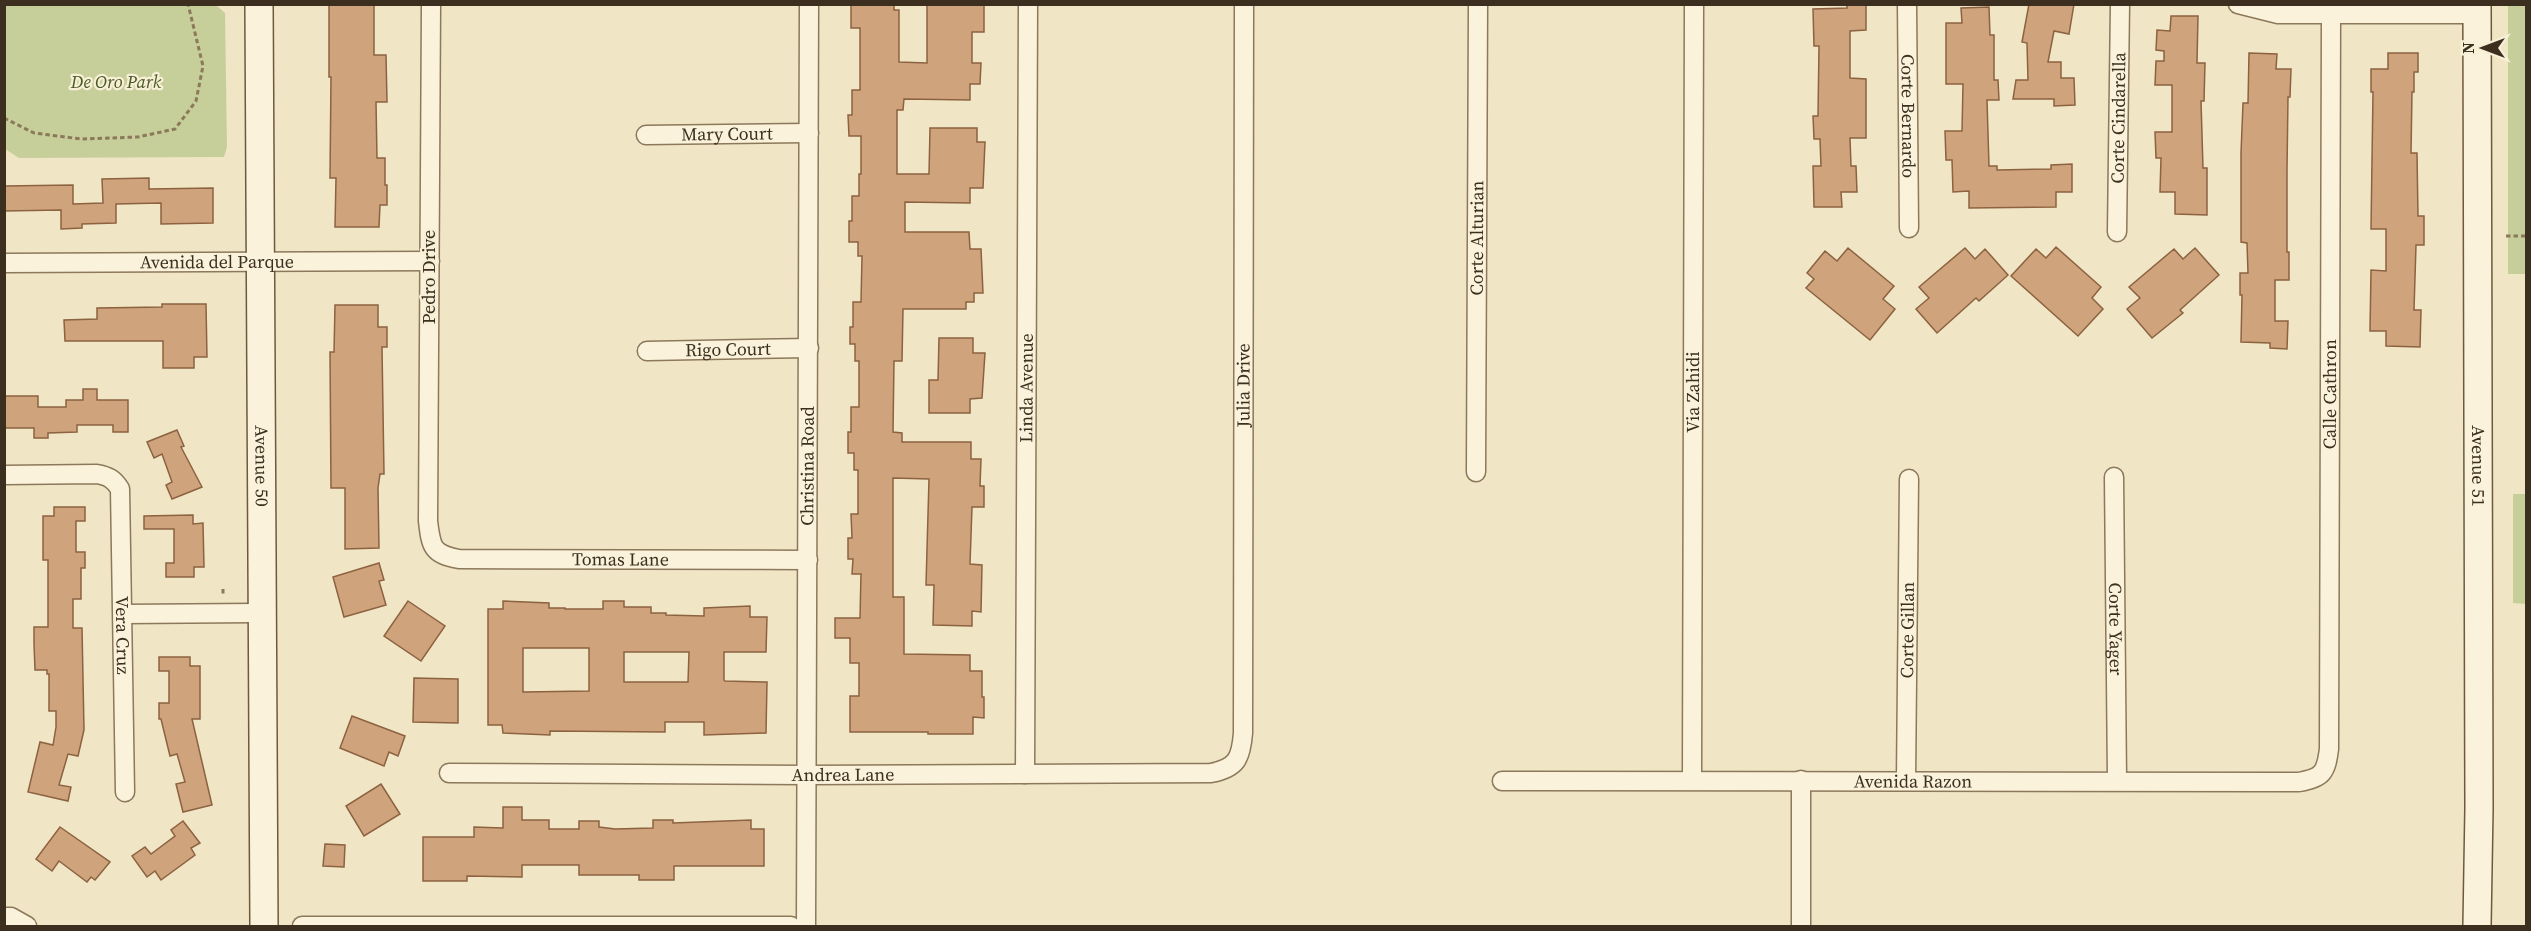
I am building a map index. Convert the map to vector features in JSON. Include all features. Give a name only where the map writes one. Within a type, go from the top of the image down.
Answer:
[{"type":"main road","name":"Avenue 50","points":[[259,4],[264,927]]},
{"type":"main road","name":"Avenue 51","points":[[2476,9],[2479,786],[2477,927]]},
{"type":"street","name":"Pedro Drive","points":[[431,4],[428,521],[430,540],[434,549]]},
{"type":"street","name":"Christina Road","points":[[806,927],[810,4]]},
{"type":"street","name":"Linda Avenue","points":[[1025,774],[1028,4]]},
{"type":"street","name":"Julia Drive","points":[[1235,763],[1242,751],[1243,733],[1244,4]]},
{"type":"street","name":"Corte Alturian","points":[[1476,472],[1478,4]]},
{"type":"street","name":"Via Zahidi","points":[[1692,780],[1694,4]]},
{"type":"street","name":"Corte Bernardo","points":[[1907,4],[1909,228]]},
{"type":"street","name":"Corte Cindarella","points":[[2117,232],[2120,4]]},
{"type":"street","points":[[2238,4],[2278,14],[2476,9]]},
{"type":"street","name":"Calle Cathron","points":[[2322,775],[2327,765],[2329,749],[2331,14]]},
{"type":"street","name":"Mary Court","points":[[646,135],[809,134]]},
{"type":"street","name":"Avenida del Parque","points":[[4,263],[430,261]]},
{"type":"street","name":"Rigo Court","points":[[647,351],[809,348]]},
{"type":"street","name":"Vera Cruz","points":[[4,475],[97,474],[108,476],[116,481],[120,489],[125,792]]},
{"type":"street","name":"Corte Yager","points":[[2114,477],[2117,780]]},
{"type":"street","name":"Corte Gillan","points":[[1906,780],[1909,479]]},
{"type":"street","name":"Tomas Lane","points":[[434,549],[443,556],[459,559],[808,560]]},
{"type":"street","points":[[123,614],[261,613]]},
{"type":"street","name":"Andrea Lane","points":[[449,773],[807,776],[1211,773],[1224,771],[1235,763]]},
{"type":"street","name":"Avenida Razon","points":[[1502,781],[2300,782],[2313,780],[2322,775]]},
{"type":"street","points":[[1801,780],[1801,927]]},
{"type":"street","points":[[4,917],[12,917],[27,927]]},
{"type":"street","points":[[302,927],[791,927]]},
{"type":"path","points":[[4,118],[34,133],[81,139],[138,137],[175,129],[196,101],[202,66],[188,4]]},
{"type":"path","points":[[2506,236],[2526,236]]},
{"type":"green space","name":"De Oro Park","points":[[4,5],[216,5],[225,13],[227,147],[224,157],[19,158],[5,149]]},
{"type":"green space","points":[[2508,5],[2526,5],[2526,274],[2508,274]]},
{"type":"green space","points":[[2513,494],[2526,494],[2526,604],[2513,603]]},
{"type":"building","points":[[329,4],[374,4],[374,55],[386,55],[387,102],[376,102],[377,158],[385,158],[385,185],[387,185],[387,205],[380,205],[379,227],[335,227],[336,178],[330,178]]},
{"type":"building","points":[[851,4],[894,4],[894,10],[899,10],[899,62],[927,63],[927,4],[984,4],[984,32],[972,32],[972,63],[981,63],[980,84],[970,84],[970,100],[904,99],[903,110],[897,110],[897,174],[929,174],[930,128],[977,128],[977,142],[985,142],[983,188],[970,188],[970,203],[905,202],[905,232],[969,232],[970,249],[981,249],[983,293],[974,293],[974,302],[966,302],[966,309],[903,309],[902,361],[894,361],[893,432],[902,433],[902,442],[971,442],[971,459],[981,459],[980,486],[984,486],[984,507],[972,507],[970,564],[982,565],[981,612],[972,611],[972,626],[933,625],[934,585],[926,585],[929,479],[893,478],[893,597],[904,597],[904,654],[970,655],[970,671],[982,671],[982,697],[984,697],[984,718],[973,717],[973,734],[850,732],[850,696],[859,696],[859,663],[850,663],[850,638],[835,638],[835,618],[860,618],[861,574],[852,574],[853,559],[848,559],[848,538],[852,538],[851,514],[858,514],[858,470],[854,470],[854,453],[848,453],[848,432],[851,432],[851,407],[859,407],[859,361],[855,361],[855,344],[850,344],[850,327],[853,327],[853,302],[861,302],[862,256],[858,256],[858,242],[849,242],[852,196],[859,196],[859,174],[861,174],[861,136],[849,136],[848,115],[852,115],[852,90],[860,90],[860,28],[851,28]]},
{"type":"building","points":[[1847,4],[1866,4],[1866,30],[1850,31],[1850,78],[1866,79],[1866,138],[1850,138],[1851,166],[1856,166],[1857,192],[1841,192],[1842,207],[1814,207],[1813,166],[1821,166],[1820,139],[1814,139],[1813,116],[1818,116],[1819,46],[1814,46],[1813,9],[1847,8]]},
{"type":"building","points":[[2029,4],[2074,4],[2069,34],[2054,31],[2048,62],[2061,62],[2061,78],[2074,78],[2075,105],[2054,106],[2054,99],[2013,99],[2016,80],[2028,80],[2027,43],[2022,42]]},
{"type":"building","points":[[1989,7],[1990,35],[1994,35],[1994,80],[1998,80],[1999,100],[1987,100],[1989,166],[1997,166],[1997,170],[2051,169],[2051,165],[2072,164],[2072,192],[2056,192],[2056,207],[1969,208],[1969,191],[1953,192],[1952,160],[1946,160],[1945,131],[1962,131],[1963,84],[1946,84],[1946,23],[1962,23],[1961,8]]},
{"type":"building","points":[[2171,16],[2198,16],[2197,63],[2205,63],[2204,101],[2201,101],[2203,168],[2207,168],[2207,215],[2175,214],[2175,192],[2160,192],[2161,158],[2156,158],[2155,132],[2172,132],[2172,85],[2155,85],[2156,61],[2164,61],[2164,51],[2156,50],[2157,30],[2170,31]]},
{"type":"building","points":[[2249,53],[2277,54],[2276,69],[2291,69],[2290,97],[2288,97],[2287,170],[2289,280],[2275,280],[2275,321],[2288,321],[2287,349],[2270,348],[2270,343],[2241,342],[2240,273],[2248,273],[2247,243],[2241,242],[2241,153],[2243,103],[2248,103]]},
{"type":"building","points":[[2388,53],[2418,53],[2418,72],[2414,72],[2414,92],[2412,92],[2411,153],[2417,153],[2418,216],[2424,216],[2424,245],[2416,245],[2414,310],[2421,310],[2420,347],[2386,346],[2386,331],[2370,331],[2371,270],[2386,271],[2386,229],[2371,229],[2373,92],[2371,92],[2371,69],[2388,69]]},
{"type":"building","points":[[149,178],[149,189],[213,188],[213,223],[161,224],[161,203],[116,204],[116,223],[82,224],[82,228],[61,229],[61,210],[4,211],[4,186],[73,185],[73,204],[103,203],[102,179]]},
{"type":"building","points":[[2056,247],[2101,287],[2092,298],[2103,309],[2078,336],[2011,276],[2036,249],[2046,258]]},
{"type":"building","points":[[1848,248],[1894,286],[1883,299],[1895,309],[1870,340],[1806,288],[1814,279],[1807,273],[1825,251],[1837,261]]},
{"type":"building","points":[[1965,248],[1975,259],[1985,249],[2008,275],[1979,301],[1976,298],[1937,333],[1916,309],[1929,298],[1919,287]]},
{"type":"building","points":[[2195,248],[2219,275],[2180,310],[2183,313],[2152,338],[2127,309],[2140,298],[2129,287],[2174,249],[2183,259]]},
{"type":"building","points":[[162,304],[206,304],[207,357],[194,357],[194,368],[163,368],[163,341],[65,341],[64,320],[97,319],[97,308],[162,307]]},
{"type":"building","points":[[335,305],[378,305],[378,327],[387,327],[387,347],[382,347],[384,474],[380,474],[378,488],[379,548],[345,549],[345,488],[331,488],[330,352],[334,352]]},
{"type":"building","points":[[939,338],[973,338],[973,353],[985,353],[982,398],[970,399],[970,413],[929,413],[929,380],[938,380]]},
{"type":"building","points":[[83,389],[97,389],[97,400],[128,400],[128,432],[113,432],[113,425],[77,425],[77,432],[48,433],[48,438],[34,438],[34,428],[4,428],[4,396],[38,396],[38,407],[66,407],[66,400],[83,400]]},
{"type":"building","points":[[177,430],[184,446],[181,447],[202,487],[172,499],[166,485],[172,482],[162,454],[154,458],[147,442]]},
{"type":"building","points":[[54,507],[85,507],[85,521],[76,521],[76,552],[85,552],[85,568],[81,568],[81,599],[73,599],[73,628],[82,628],[84,730],[78,756],[68,754],[59,785],[71,787],[68,801],[28,792],[40,742],[53,745],[56,727],[56,711],[49,711],[49,674],[47,670],[35,670],[34,644],[34,627],[48,627],[48,560],[43,560],[43,516],[54,516]]},
{"type":"building","points":[[193,515],[193,524],[203,523],[204,567],[194,567],[194,577],[166,577],[166,563],[174,563],[174,529],[144,529],[144,516]]},
{"type":"building","points":[[379,563],[384,580],[379,581],[386,605],[344,617],[333,577]]},
{"type":"building","points":[[408,601],[445,626],[421,661],[384,636]]},
{"type":"building","points":[[503,601],[549,603],[549,608],[603,609],[603,601],[624,601],[624,607],[651,607],[651,613],[704,616],[704,608],[750,606],[750,617],[767,617],[766,652],[724,652],[724,680],[767,682],[766,733],[704,735],[704,722],[665,722],[665,732],[550,731],[550,735],[503,733],[502,725],[488,725],[488,609],[503,609]],"holes":[[[523,648],[589,648],[589,691],[523,692]],[[624,652],[689,652],[688,682],[624,682]]]},
{"type":"building","points":[[159,657],[190,657],[190,666],[200,666],[200,719],[192,719],[212,805],[183,812],[176,784],[185,782],[177,754],[170,756],[161,719],[159,719],[159,703],[169,703],[169,671],[159,671]]},
{"type":"building","points":[[414,678],[458,679],[458,723],[413,722]]},
{"type":"building","points":[[352,716],[405,736],[398,756],[389,752],[384,766],[340,748]]},
{"type":"building","points":[[381,784],[400,814],[364,836],[346,806]]},
{"type":"building","points":[[503,807],[522,807],[522,820],[549,820],[549,829],[579,829],[579,821],[599,821],[599,827],[615,829],[653,828],[653,820],[673,820],[673,823],[751,820],[751,829],[764,829],[764,866],[674,866],[674,880],[639,880],[639,875],[579,875],[579,865],[522,865],[522,877],[467,876],[467,881],[423,881],[423,837],[474,837],[474,827],[503,828]]},
{"type":"building","points":[[183,821],[200,843],[191,848],[195,855],[161,880],[155,871],[147,877],[132,856],[145,847],[151,854],[175,836],[171,830]]},
{"type":"building","points":[[60,827],[110,862],[95,880],[91,877],[87,882],[59,861],[52,871],[36,859]]},
{"type":"building","points":[[325,844],[345,845],[344,867],[323,866]]}]
